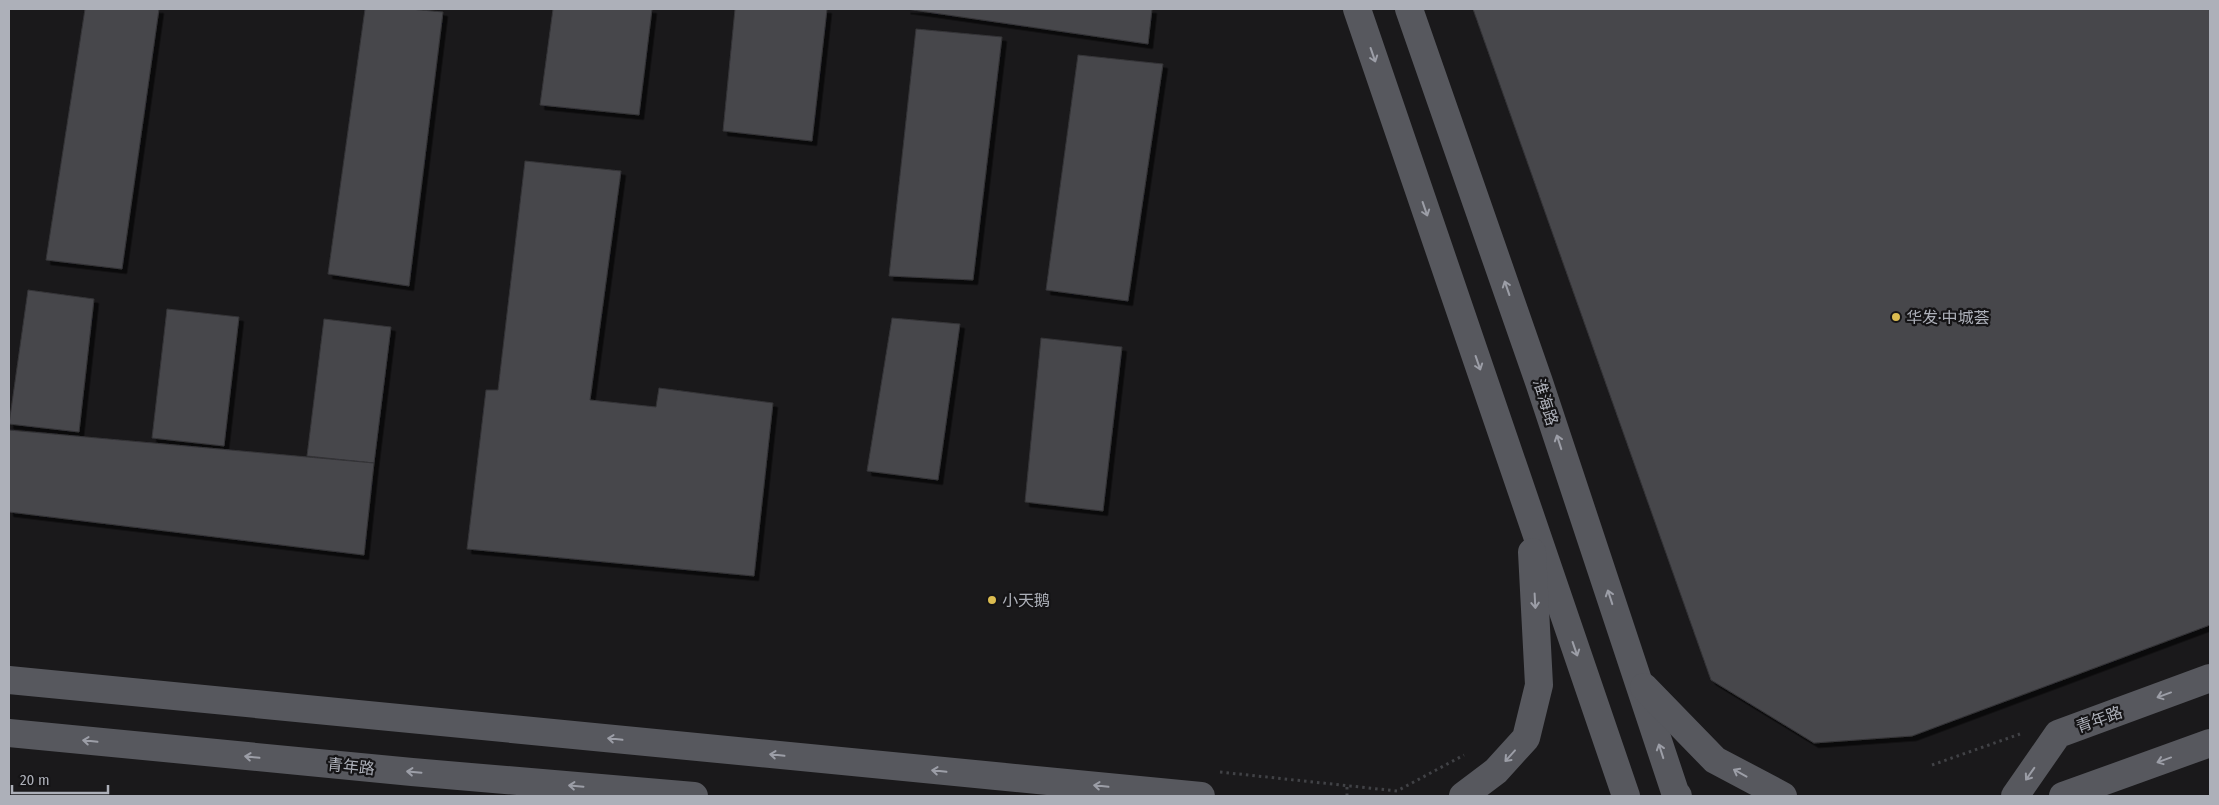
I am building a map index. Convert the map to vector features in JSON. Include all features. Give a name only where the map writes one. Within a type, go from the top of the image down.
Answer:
[{"type":"main road","points":[[1357,9],[1626,796]]},
{"type":"main road","name":"淮海路","points":[[1409,9],[1539,382],[1675,792],[1678,796]]},
{"type":"main road","points":[[1463,796],[1496,771],[1526,738],[1539,685],[1531,518]]},
{"type":"main road","name":"青年路","points":[[2015,796],[2058,734],[2210,678]]},
{"type":"main road","points":[[9,680],[1201,796]]},
{"type":"main road","points":[[1638,681],[1715,760],[1783,796]]},
{"type":"main road","name":"青年路","points":[[9,733],[402,771],[694,796]]},
{"type":"main road","points":[[2062,796],[2210,743]]},
{"type":"path","points":[[1932,765],[2029,730]]},
{"type":"path","points":[[1216,772],[1397,791],[1470,751]]},
{"type":"path","points":[[1346,796],[1348,786]]},
{"type":"building","points":[[85,9],[159,9],[122,269],[46,260]]},
{"type":"building","points":[[365,9],[410,9],[443,12],[409,286],[328,274]]},
{"type":"building","points":[[553,9],[652,9],[639,115],[540,105]]},
{"type":"building","points":[[735,9],[827,9],[812,141],[723,131]]},
{"type":"building","points":[[906,9],[1152,9],[1148,44]]},
{"type":"building","name":"华发·中城荟","points":[[1473,9],[2210,9],[2210,625],[1912,736],[1814,743],[1711,680]]},
{"type":"building","points":[[916,29],[1002,37],[973,280],[889,276]]},
{"type":"building","points":[[1078,55],[1163,64],[1128,301],[1046,290]]},
{"type":"building","points":[[525,161],[621,171],[590,400],[656,407],[659,388],[773,403],[754,576],[467,549],[486,390],[498,390]]},
{"type":"building","points":[[28,290],[94,299],[79,432],[9,424]]},
{"type":"building","points":[[167,309],[239,317],[224,446],[152,438]]},
{"type":"building","points":[[892,318],[960,324],[938,480],[867,471]]},
{"type":"building","points":[[324,319],[391,327],[374,463],[307,456]]},
{"type":"building","points":[[1041,338],[1122,347],[1103,511],[1025,502]]},
{"type":"building","points":[[9,430],[374,463],[364,555],[9,512]]},
{"type":"place","name":"华发·中城荟","points":[[1896,317]]},
{"type":"place","name":"小天鹅","points":[[992,600]]}]
